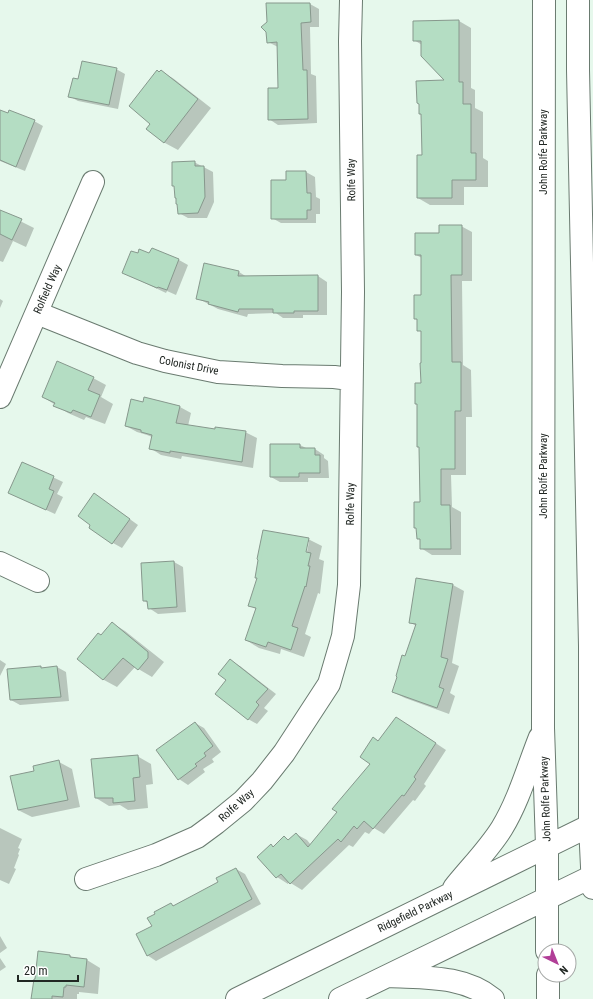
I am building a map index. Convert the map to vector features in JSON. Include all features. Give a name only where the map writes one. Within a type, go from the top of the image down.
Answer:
[{"type":"main road","name":"Rolfe Way","points":[[86,879],[156,855],[197,837],[216,823],[243,800],[262,781],[284,753],[329,684],[343,636],[349,585],[350,379],[353,292],[350,41],[351,0]]},
{"type":"main road","name":"John Rolfe Parkway","points":[[544,0],[543,728],[547,943]]},
{"type":"main road","points":[[578,0],[578,70],[592,649],[593,888]]},
{"type":"main road","name":"Rolfield Way","points":[[0,396],[93,182]]},
{"type":"main road","name":"Colonist Drive","points":[[37,313],[137,353],[165,361],[218,372],[282,376],[334,376],[350,379]]},
{"type":"main road","points":[[0,563],[38,581]]},
{"type":"main road","points":[[448,895],[483,853],[502,827],[514,803],[543,728]]},
{"type":"main road","name":"Ridgefield Parkway","points":[[237,999],[546,846],[592,825]]},
{"type":"main road","points":[[340,999],[593,876]]},
{"type":"main road","points":[[388,976],[449,979],[468,984],[493,999]]},
{"type":"main road","points":[[548,983],[548,999]]},
{"type":"building","points":[[266,3],[310,3],[311,22],[301,23],[303,70],[307,70],[308,119],[268,120],[268,88],[278,88],[277,42],[267,43],[266,32],[261,27],[267,22]]},
{"type":"building","points":[[459,20],[459,82],[463,82],[463,104],[471,104],[471,153],[476,153],[476,180],[452,180],[452,198],[417,198],[417,155],[422,155],[421,114],[419,114],[419,104],[417,103],[416,81],[444,80],[421,56],[421,41],[413,41],[413,21]]},
{"type":"building","points":[[82,61],[117,68],[109,105],[68,97],[73,78],[78,79]]},
{"type":"building","points":[[157,70],[159,72],[161,70],[198,99],[164,143],[146,129],[150,124],[129,106]]},
{"type":"building","points":[[0,110],[8,113],[9,110],[35,120],[16,167],[0,160]]},
{"type":"building","points":[[195,161],[195,166],[204,166],[205,197],[198,213],[178,214],[174,186],[172,186],[172,162]]},
{"type":"building","points":[[286,171],[306,171],[307,193],[311,193],[311,210],[307,210],[307,219],[271,219],[271,180],[286,180]]},
{"type":"building","points":[[0,210],[22,219],[12,240],[0,234]]},
{"type":"building","points":[[439,225],[462,225],[462,275],[451,275],[452,362],[461,362],[461,411],[455,411],[455,469],[441,469],[441,505],[450,505],[451,549],[420,549],[420,539],[417,539],[416,528],[414,528],[414,502],[420,502],[419,447],[417,447],[417,404],[415,404],[415,383],[421,383],[421,331],[417,331],[417,319],[414,319],[414,295],[421,295],[421,255],[415,255],[415,233],[439,233]]},
{"type":"building","points":[[152,248],[179,259],[167,290],[157,288],[122,273],[131,251],[138,253],[139,249],[149,253]]},
{"type":"building","points":[[204,263],[239,271],[238,276],[318,275],[318,311],[273,313],[273,309],[239,309],[238,312],[208,304],[209,302],[196,299]]},
{"type":"building","points":[[57,361],[94,377],[88,390],[100,395],[91,417],[73,410],[71,413],[53,406],[55,403],[42,397]]},
{"type":"building","points":[[144,397],[180,406],[176,423],[215,429],[215,427],[246,431],[242,462],[149,449],[152,435],[141,432],[141,430],[125,426],[131,399],[143,402]]},
{"type":"building","points":[[270,444],[300,444],[300,448],[315,448],[315,455],[320,455],[320,473],[299,473],[299,477],[270,477]]},
{"type":"building","points":[[22,462],[54,476],[49,489],[54,491],[46,510],[8,493]]},
{"type":"building","points":[[94,493],[130,519],[112,544],[89,528],[90,525],[78,516]]},
{"type":"building","points":[[263,530],[309,538],[306,552],[311,553],[308,566],[310,566],[306,587],[305,586],[292,626],[298,628],[291,650],[268,642],[266,647],[245,640],[256,608],[248,606],[257,578],[255,578],[257,559]]},
{"type":"building","points":[[174,561],[177,607],[148,609],[147,601],[143,601],[141,563]]},
{"type":"building","points":[[416,578],[453,584],[441,657],[448,659],[439,687],[444,689],[437,708],[392,692],[402,655],[405,656],[416,624],[409,623]]},
{"type":"building","points":[[112,622],[148,652],[148,658],[138,670],[123,658],[103,680],[77,659],[98,633],[101,635]]},
{"type":"building","points":[[230,659],[268,689],[256,702],[259,705],[248,720],[215,694],[226,680],[218,674]]},
{"type":"building","points":[[41,666],[41,668],[57,666],[61,697],[10,700],[7,669]]},
{"type":"building","points":[[396,717],[436,743],[414,777],[416,779],[404,796],[402,795],[373,829],[364,821],[357,829],[354,826],[341,842],[338,839],[290,884],[281,874],[276,878],[257,857],[271,844],[273,847],[284,836],[288,840],[296,833],[308,847],[337,812],[332,809],[370,764],[360,757],[373,737],[378,741]]},
{"type":"building","points":[[195,722],[213,746],[204,753],[206,756],[195,764],[197,766],[178,780],[156,750]]},
{"type":"building","points":[[138,755],[140,777],[133,778],[135,801],[113,803],[113,798],[95,798],[91,759]]},
{"type":"building","points":[[59,760],[68,800],[18,810],[10,776],[34,771],[33,766]]},
{"type":"building","points":[[236,868],[252,899],[147,956],[136,934],[152,926],[147,918],[155,914],[154,912],[171,903],[173,906],[218,882],[216,878]]},
{"type":"building","points":[[38,951],[70,955],[70,957],[87,959],[84,987],[66,985],[66,987],[64,987],[63,997],[52,996],[52,999],[31,999]]}]
